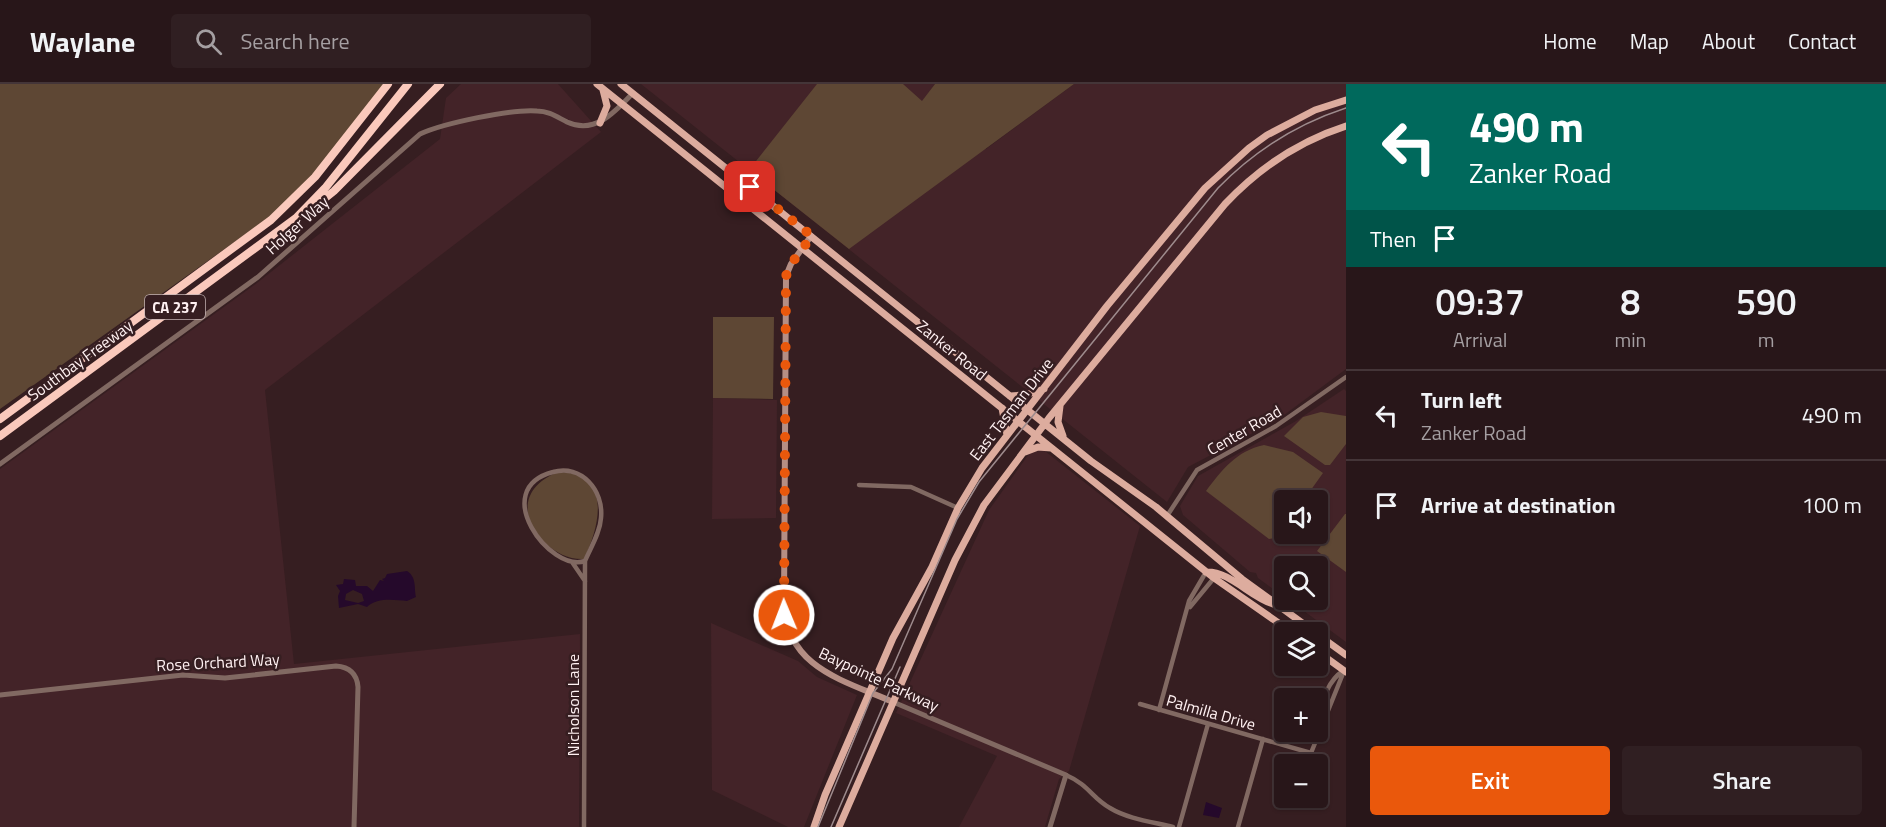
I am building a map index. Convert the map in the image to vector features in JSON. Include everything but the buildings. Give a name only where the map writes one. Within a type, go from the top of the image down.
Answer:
[{"type":"highway","name":"Southbay Freeway","points":[[0,419],[264,226],[315,177],[388,84]]},
{"type":"highway","points":[[177,290],[199,279],[286,214],[336,158],[394,84]]},
{"type":"highway","name":"Southbay Freeway","points":[[0,436],[296,218],[326,188],[408,84]]},
{"type":"highway","points":[[296,218],[334,191],[440,84]]},
{"type":"main road","name":"Zanker Road","points":[[621,84],[1010,396],[1110,475],[1167,516],[1242,579],[1274,602]]},
{"type":"main road","name":"Zanker Road","points":[[600,86],[1206,572],[1277,622]]},
{"type":"main road","points":[[600,86],[607,106],[600,123]]},
{"type":"main road","name":"East Tasman Drive","points":[[814,827],[896,631],[928,573],[973,481],[1180,215],[1222,172],[1267,135],[1316,110],[1346,100]]},
{"type":"main road","points":[[839,827],[968,533],[994,489],[1236,192],[1280,156],[1346,126]]},
{"type":"main road","name":"Baypointe Parkway","points":[[812,236],[802,248],[786,276],[784,615],[795,646],[810,663],[893,702]]},
{"type":"main road","points":[[1010,396],[1025,395],[1044,389]]},
{"type":"main road","points":[[1061,404],[1058,422],[1063,436]]},
{"type":"main road","points":[[1002,408],[1007,435]]},
{"type":"main road","points":[[1023,452],[1034,448],[1051,448]]},
{"type":"main road","points":[[1206,572],[1216,571],[1260,600],[1274,605]]},
{"type":"main road","name":"Zanker Road","points":[[1285,610],[1302,622]]},
{"type":"main road","name":"Zanker Road","points":[[1328,641],[1346,655]]},
{"type":"main road","points":[[1328,659],[1345,671]]},
{"type":"street","points":[[600,123],[633,93]]},
{"type":"street","name":"Holger Way","points":[[0,464],[252,282],[420,134],[442,126],[526,111],[544,111],[579,126],[600,123]]},
{"type":"street","name":"Center Road","points":[[1167,516],[1197,470],[1276,426],[1346,377]]},
{"type":"street","name":"Nicholson Lane","points":[[584,827],[586,584],[585,561],[602,515],[598,498],[583,476],[572,470],[557,470],[540,478],[532,485],[526,494],[525,516],[533,532],[572,562],[586,584]]},
{"type":"street","points":[[859,485],[912,487],[958,508]]},
{"type":"street","points":[[572,562],[585,561]]},
{"type":"street","points":[[1159,710],[1193,590],[1206,572]]},
{"type":"street","points":[[1188,610],[1214,578]]},
{"type":"street","name":"Rose Orchard Way","points":[[0,695],[183,675],[225,678],[336,666],[347,668],[355,676],[358,687],[354,827]]},
{"type":"street","points":[[1328,689],[1336,676],[1345,671]]},
{"type":"street","points":[[1328,714],[1345,671]]},
{"type":"street","name":"Baypointe Parkway","points":[[893,702],[1066,775],[1088,787],[1102,802],[1115,811],[1173,827]]},
{"type":"street","name":"Palmilla Drive","points":[[1140,704],[1311,753],[1314,742]]},
{"type":"street","points":[[1179,827],[1208,724]]},
{"type":"street","points":[[1238,827],[1263,740]]},
{"type":"street","points":[[1050,827],[1066,775]]},
{"type":"shaded area","points":[[0,84],[385,84],[292,201],[0,409]]},
{"type":"shaded area","points":[[461,84],[558,84],[601,132],[265,390],[294,664],[580,634],[579,827],[0,827],[0,469],[257,283],[440,139],[446,98]]},
{"type":"shaded area","points":[[641,84],[935,84],[923,101],[986,149],[1074,84],[1346,84],[1346,369],[1276,421],[1188,467],[1167,502]]},
{"type":"shaded area","points":[[817,84],[903,84],[922,101],[935,84],[1074,84],[849,249],[749,170]]},
{"type":"shaded area","points":[[713,317],[774,317],[773,399],[713,398]]},
{"type":"shaded area","points":[[1344,389],[1346,391],[1346,642],[1328,629],[1328,622],[1319,622],[1303,610],[1328,610],[1328,556],[1274,556],[1274,590],[1183,515],[1180,506],[1198,476],[1296,421]]},
{"type":"shaded area","points":[[713,398],[777,400],[776,518],[712,519]]},
{"type":"shaded area","points":[[1321,412],[1346,416],[1346,444],[1330,465],[1325,465],[1284,436],[1303,417]]},
{"type":"shaded area","points":[[1036,444],[1140,526],[1069,771],[1059,779],[1045,827],[959,827],[997,756],[896,713],[989,510]]},
{"type":"shaded area","points":[[1264,445],[1293,452],[1323,473],[1311,490],[1274,490],[1274,538],[1269,539],[1206,491],[1224,469],[1245,452]]},
{"type":"shaded area","points":[[558,472],[576,474],[588,481],[595,491],[598,503],[597,517],[590,546],[584,559],[569,557],[554,550],[542,540],[532,526],[528,512],[530,497],[539,483]]},
{"type":"shaded area","points":[[1346,514],[1346,572],[1328,559],[1328,556],[1317,551],[1322,544],[1328,544],[1328,536]]},
{"type":"shaded area","points":[[407,571],[414,580],[416,597],[407,601],[381,600],[367,607],[358,604],[339,608],[340,591],[336,585],[343,584],[344,579],[355,580],[356,586],[367,586],[373,591],[380,580],[384,581],[382,579],[387,574]],"holes":[[[353,590],[362,594],[364,601],[358,603],[345,600],[346,594]]]},
{"type":"shaded area","points":[[711,623],[798,661],[817,677],[857,695],[804,827],[788,827],[712,790]]},
{"type":"shaded area","points":[[1206,802],[1222,808],[1219,818],[1203,815]]},
{"type":"tram line","points":[[818,827],[873,693],[892,669],[957,519],[979,482],[1218,188],[1246,162],[1277,140],[1310,122],[1346,108]]},
{"type":"tram line","points":[[831,827],[900,667]]},
{"type":"route","points":[[750,187],[812,236],[791,264],[786,276],[784,615]]}]
